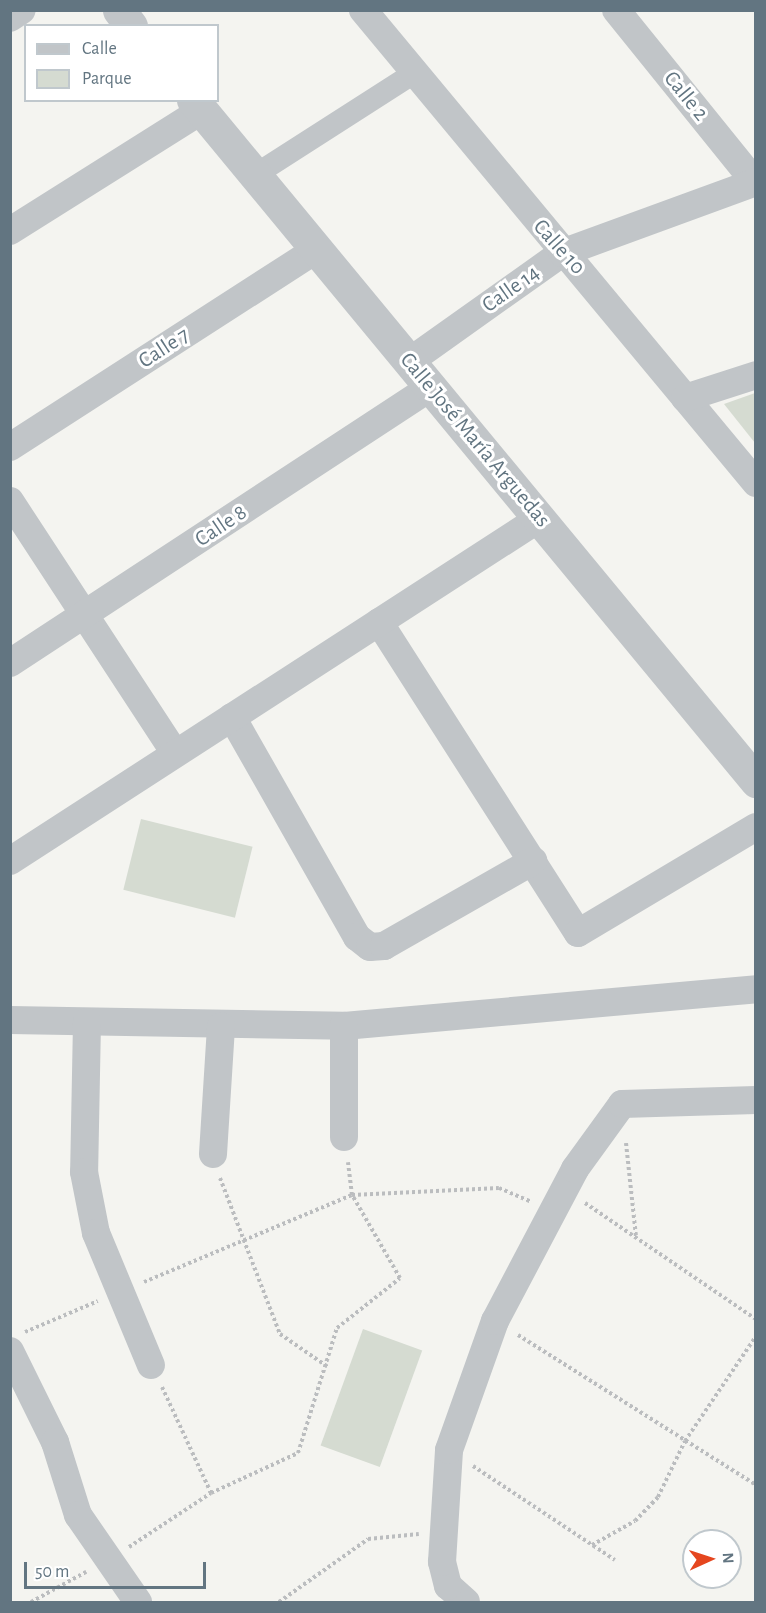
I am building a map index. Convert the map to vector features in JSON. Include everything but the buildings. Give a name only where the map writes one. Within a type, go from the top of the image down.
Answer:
[{"type":"street","points":[[10,18],[22,10]]},
{"type":"street","name":"Calle 10","points":[[363,10],[562,253],[756,483]]},
{"type":"street","name":"Calle 2","points":[[616,10],[755,182]]},
{"type":"street","points":[[255,175],[414,73]]},
{"type":"street","points":[[10,231],[198,105]]},
{"type":"street","name":"Calle José María Arguedas","points":[[198,105],[756,781]]},
{"type":"street","name":"Calle 14","points":[[410,361],[562,253],[755,182]]},
{"type":"street","name":"Calle 7","points":[[10,447],[317,249]]},
{"type":"street","points":[[685,398],[756,375]]},
{"type":"street","name":"Calle 8","points":[[10,663],[86,616],[431,387]]},
{"type":"street","points":[[10,501],[175,753]]},
{"type":"street","points":[[10,861],[540,518]]},
{"type":"street","points":[[379,622],[579,933],[756,827]]},
{"type":"street","points":[[232,717],[357,937],[370,947],[384,946],[533,861]]},
{"type":"street","points":[[10,1020],[221,1026],[344,1026],[756,989]]},
{"type":"street","points":[[87,1022],[84,1172],[96,1233],[123,1291],[151,1365]]},
{"type":"street","points":[[213,1155],[221,1026]]},
{"type":"street","points":[[344,1026],[344,1137]]},
{"type":"street","points":[[466,1602],[448,1586],[442,1562],[449,1450],[495,1321],[557,1201],[622,1104],[756,1100]]},
{"type":"street","points":[[16,1343],[55,1442],[78,1515],[138,1602]]},
{"type":"path","points":[[622,1104],[636,1238]]},
{"type":"path","points":[[31,1602],[108,1560],[211,1492],[298,1453],[328,1367],[337,1328],[400,1278],[352,1195],[344,1137]]},
{"type":"path","points":[[213,1155],[242,1243],[280,1334],[328,1367]]},
{"type":"path","points":[[16,1343],[123,1291],[352,1195],[499,1188],[557,1201],[636,1238],[756,1319]]},
{"type":"path","points":[[495,1321],[756,1485]]},
{"type":"path","points":[[592,1545],[635,1521],[658,1497],[686,1441],[756,1336]]},
{"type":"path","points":[[151,1365],[211,1492]]},
{"type":"path","points":[[449,1450],[615,1560]]},
{"type":"path","points":[[279,1602],[368,1539],[444,1532]]},
{"type":"green space","points":[[756,393],[755,443],[724,404]]},
{"type":"green space","points":[[141,819],[253,847],[235,918],[123,890]]},
{"type":"green space","points":[[363,1329],[422,1351],[380,1467],[321,1446]]}]
